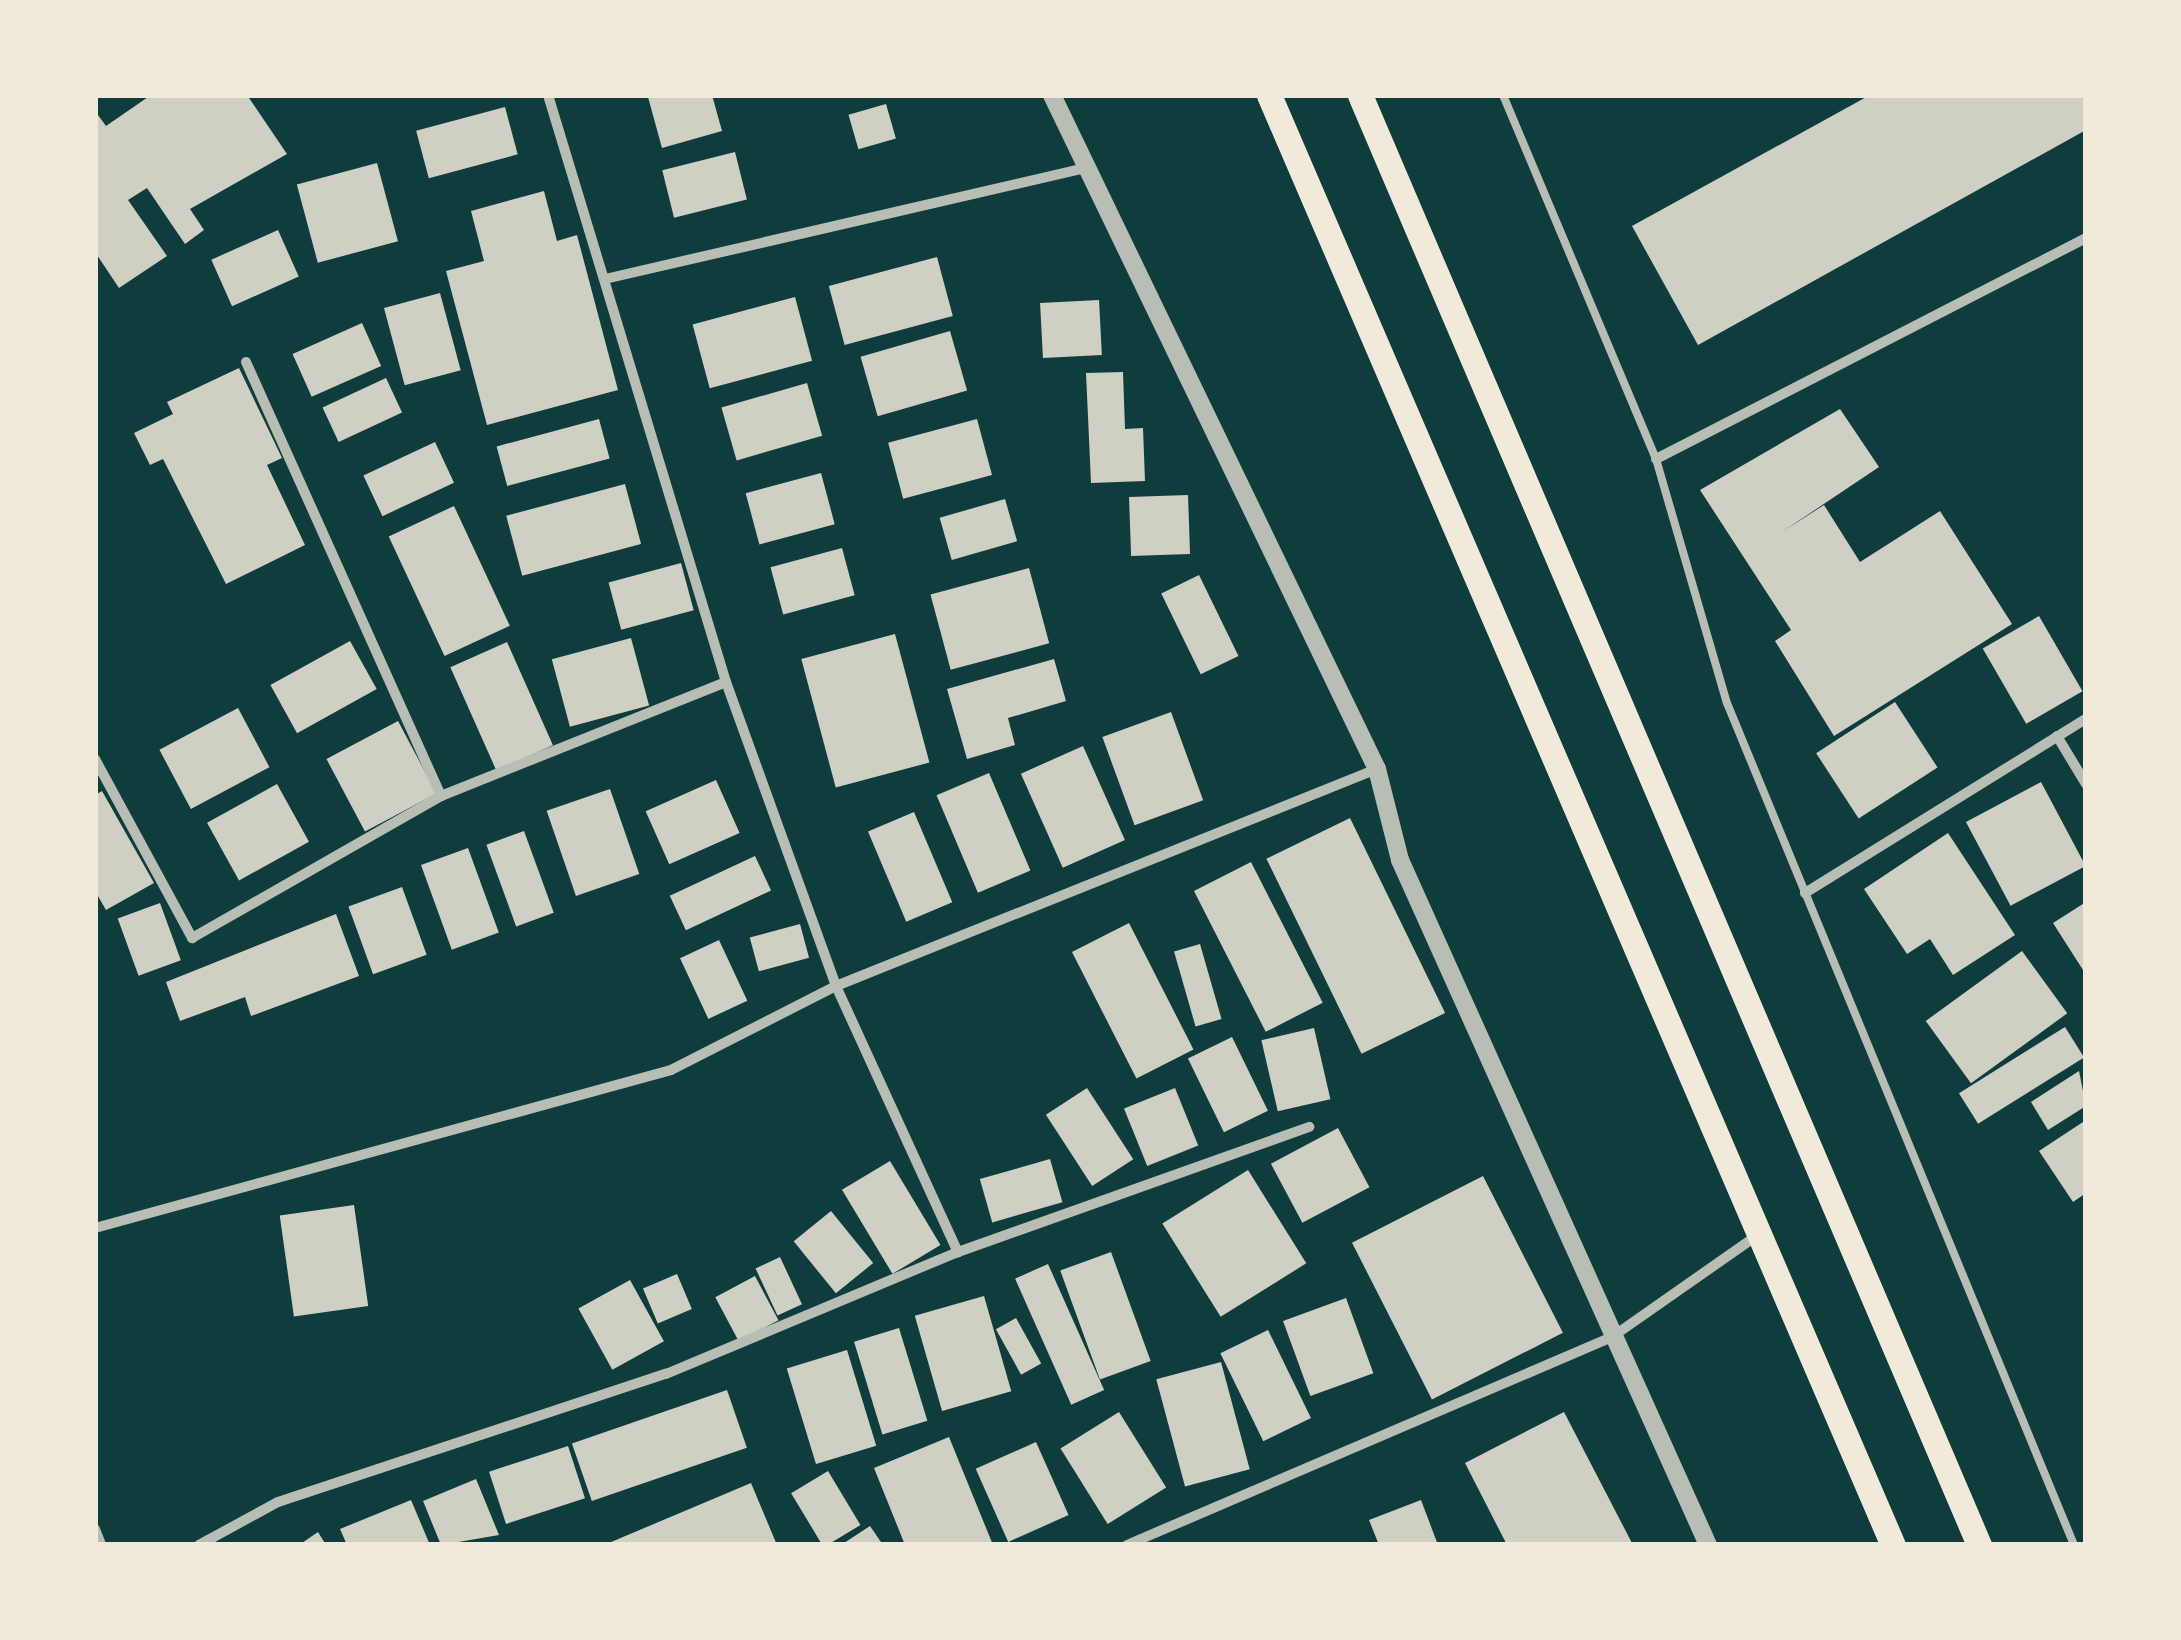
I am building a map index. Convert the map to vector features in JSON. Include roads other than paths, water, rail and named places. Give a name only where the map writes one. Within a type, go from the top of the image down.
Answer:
[{"type":"main road","points":[[1268,95],[1893,1545]]},
{"type":"main road","points":[[1360,95],[1979,1545]]},
{"type":"street","points":[[548,95],[726,682],[836,986],[958,1252]]},
{"type":"street","points":[[1052,95],[1080,169],[1377,769],[1400,860],[1708,1545]]},
{"type":"street","points":[[605,280],[1080,169]]},
{"type":"street","points":[[1656,459],[2086,238]]},
{"type":"street","points":[[246,362],[441,796]]},
{"type":"street","points":[[95,759],[192,938],[441,796],[726,682]]},
{"type":"street","points":[[1805,893],[2086,720]]},
{"type":"street","points":[[2057,736],[2086,784]]},
{"type":"street","points":[[95,1228],[671,1070],[836,986],[1377,769]]},
{"type":"street","points":[[199,1545],[278,1502],[666,1374],[958,1252],[1309,1126]]},
{"type":"street","points":[[1127,1545],[1612,1337],[1758,1235]]},
{"type":"street","points":[[95,1529],[100,1545]]},
{"type":"lane","points":[[1503,95],[1656,459],[1727,703],[2074,1545]]}]
